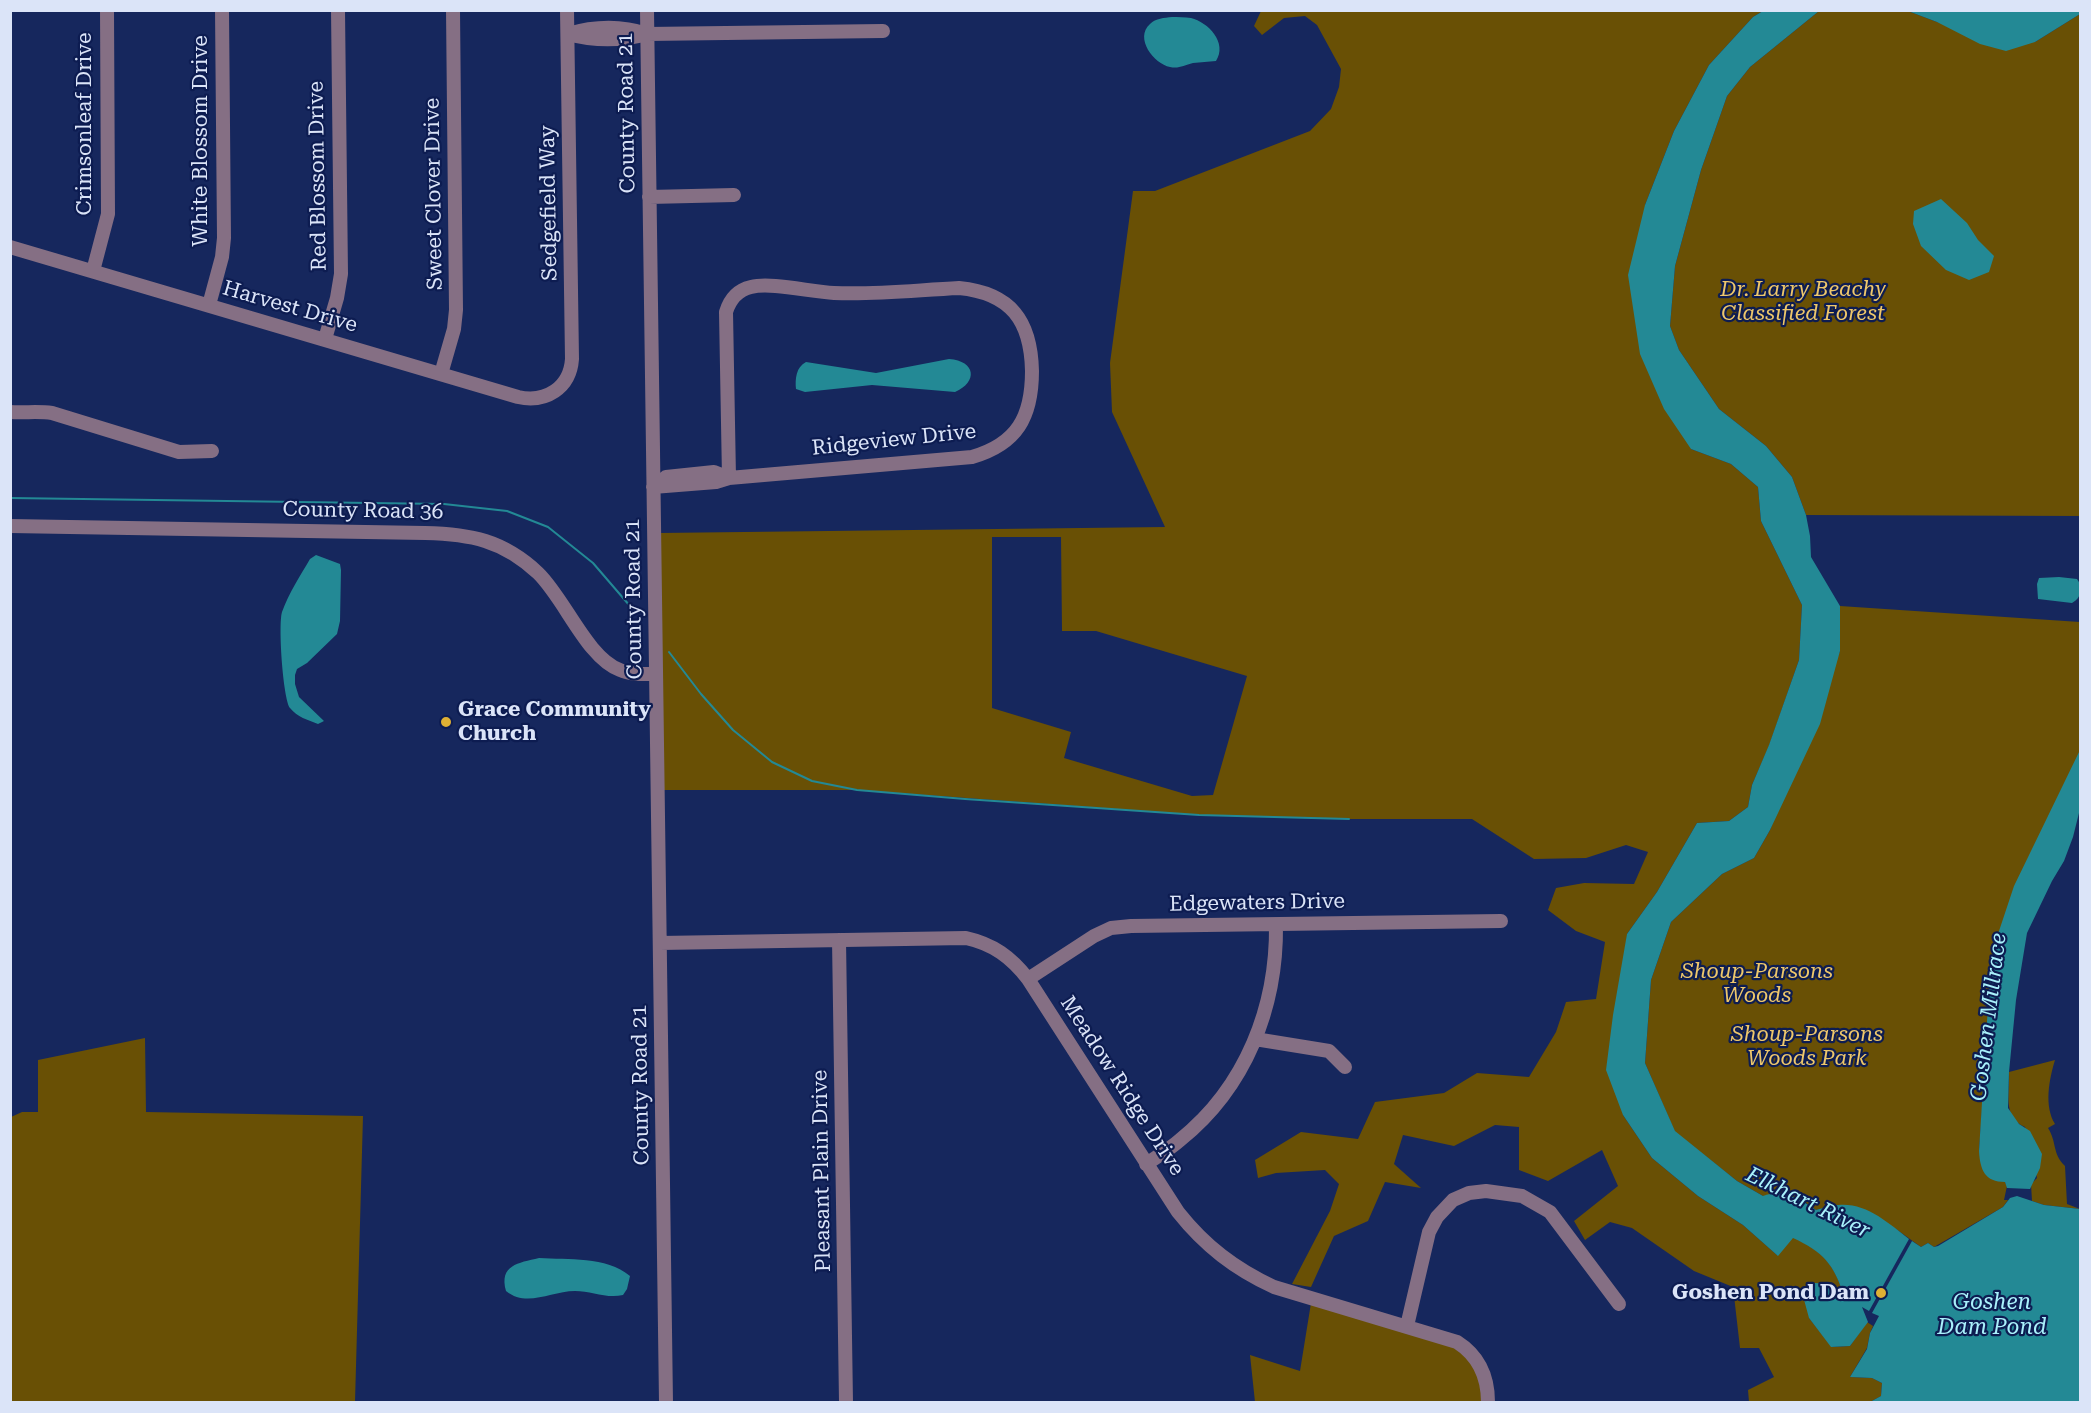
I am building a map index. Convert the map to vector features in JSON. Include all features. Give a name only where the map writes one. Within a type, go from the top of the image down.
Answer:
[{"type":"street","name":"Crimsonleaf Drive","points":[[93,272],[108,214],[107,10]]},
{"type":"street","name":"White Blossom Drive","points":[[209,305],[222,257],[224,238],[222,10]]},
{"type":"street","name":"Red Blossom Drive","points":[[325,339],[337,298],[341,273],[338,10]]},
{"type":"street","name":"Sweet Clover Drive","points":[[441,374],[454,329],[456,310],[453,10]]},
{"type":"street","name":"Sedgefield Way","points":[[557,391],[569,375],[572,359],[567,10]]},
{"type":"street","name":"County Road 21","points":[[647,10],[666,1402]]},
{"type":"street","points":[[567,34],[588,28],[628,28],[647,34],[883,31]]},
{"type":"street","points":[[649,196],[734,195]]},
{"type":"street","name":"Harvest Drive","points":[[10,247],[528,399],[542,398],[557,391]]},
{"type":"street","name":"Ridgeview Drive","points":[[653,482],[716,482],[729,478],[972,457],[995,448],[1008,439],[1026,414],[1032,390],[1030,340],[1017,316],[996,297],[972,289],[857,294],[823,293],[762,286],[745,289],[728,305],[726,322],[729,478]]},
{"type":"street","points":[[10,412],[52,413],[179,452],[212,451]]},
{"type":"street","name":"County Road 36","points":[[10,526],[413,532],[477,537],[498,545],[538,573],[558,596],[590,645],[605,662],[618,670],[631,674],[656,674]]},
{"type":"street","name":"Edgewaters Drive","points":[[1028,979],[1111,928],[1501,921]]},
{"type":"street","points":[[1146,1164],[1180,1140],[1217,1102],[1234,1080],[1255,1039],[1270,996],[1276,956],[1276,925]]},
{"type":"street","name":"Meadow Ridge Drive","points":[[660,943],[966,938],[993,946],[1028,979],[1178,1212],[1213,1250],[1250,1276],[1299,1296],[1443,1337],[1466,1348],[1481,1367],[1486,1380],[1488,1402]]},
{"type":"street","name":"Pleasant Plain Drive","points":[[840,940],[846,1402]]},
{"type":"street","points":[[1255,1039],[1329,1051],[1345,1067]]},
{"type":"street","points":[[1407,1326],[1429,1232],[1437,1217],[1453,1200],[1469,1193],[1486,1191],[1522,1196],[1550,1212],[1619,1304]]},
{"type":"green space","points":[[1261,11],[1763,11],[1753,17],[1709,65],[1674,131],[1645,205],[1691,449],[1731,464],[1758,487],[1761,521],[1802,605],[1799,660],[1769,746],[1752,785],[1748,807],[1729,821],[1697,823],[1657,892],[1627,934],[1623,1115],[1652,1158],[1698,1196],[1743,1225],[1777,1255],[1793,1237],[1813,1248],[1826,1260],[1832,1267],[1845,1297],[1836,1297],[1809,1318],[1832,1347],[1850,1346],[1867,1322],[1873,1326],[1867,1348],[1850,1377],[1872,1378],[1882,1383],[1881,1396],[1870,1402],[1749,1402],[1748,1390],[1774,1377],[1759,1348],[1740,1348],[1733,1287],[1694,1271],[1632,1228],[1610,1222],[1585,1240],[1574,1221],[1618,1186],[1602,1150],[1548,1181],[1519,1170],[1519,1127],[1495,1125],[1454,1146],[1403,1135],[1394,1164],[1421,1188],[1385,1182],[1368,1221],[1334,1236],[1311,1287],[1292,1284],[1330,1211],[1339,1184],[1325,1170],[1276,1173],[1258,1178],[1255,1160],[1301,1132],[1358,1139],[1375,1102],[1444,1093],[1477,1073],[1529,1077],[1556,1032],[1566,1002],[1596,999],[1605,942],[1576,931],[1548,910],[1556,888],[1584,883],[1634,884],[1648,852],[1626,845],[1586,858],[1534,859],[1472,819],[1349,819],[1199,815],[857,790],[662,790],[659,533],[1165,527],[1112,412],[1110,363],[1133,191],[1155,191],[1310,131],[1331,109],[1339,87],[1341,69],[1317,25],[1305,16],[1284,18],[1262,35],[1254,26]],"holes":[[[992,537],[1061,537],[1062,631],[1096,631],[1247,676],[1213,795],[1192,796],[1064,758],[1071,732],[992,708]]]},
{"type":"green space","name":"Dr. Larry Beachy Classified Forest","points":[[1819,11],[1908,11],[1937,22],[2035,42],[2080,14],[2080,516],[1806,515],[1792,477],[1766,446],[1719,409],[1679,350],[1670,326],[1675,266],[1701,170],[1727,96],[1750,67]]},
{"type":"green space","points":[[1840,606],[2080,622],[2080,798],[1996,940],[1994,953],[1979,1151],[2005,1182],[2007,1186],[2004,1200],[2008,1200],[2003,1207],[1934,1247],[1928,1243],[1921,1247],[1896,1229],[1838,1205],[1816,1210],[1798,1197],[1763,1196],[1737,1181],[1675,1132],[1645,1063],[1651,980],[1671,922],[1722,874],[1754,858],[1770,830],[1840,651]]},
{"type":"green space","points":[[145,1038],[146,1112],[363,1116],[355,1402],[11,1402],[11,1117],[22,1112],[38,1112],[38,1060]]},
{"type":"green space","points":[[2055,1060],[2049,1084],[2049,1101],[2055,1124],[2048,1128],[2058,1157],[2065,1166],[2067,1204],[2080,1209],[2044,1205],[2032,1201],[2031,1184],[2037,1178],[2025,1127],[2018,1123],[2010,1111],[2009,1072]]},
{"type":"green space","points":[[1311,1303],[1447,1343],[1468,1358],[1480,1378],[1483,1402],[1255,1402],[1250,1355],[1300,1371]]},
{"type":"water","points":[[2080,10],[2080,14],[2035,42],[2006,51],[1980,44],[1937,22],[1908,11]]},
{"type":"water","points":[[1763,11],[1819,11],[1750,67],[1727,96],[1701,170],[1675,266],[1670,326],[1679,350],[1719,409],[1766,446],[1792,477],[1806,515],[1811,557],[1840,606],[1840,651],[1820,724],[1770,830],[1754,858],[1722,874],[1671,922],[1651,980],[1645,1063],[1675,1131],[1737,1181],[1763,1196],[1784,1194],[1797,1198],[1816,1210],[1836,1205],[1859,1207],[1877,1215],[1909,1239],[1869,1311],[1862,1307],[1868,1322],[1850,1346],[1831,1347],[1809,1318],[1803,1296],[1815,1283],[1832,1284],[1836,1297],[1844,1296],[1836,1275],[1826,1260],[1812,1248],[1793,1238],[1778,1256],[1743,1225],[1698,1196],[1652,1158],[1623,1115],[1606,1070],[1627,934],[1657,892],[1697,823],[1729,821],[1748,807],[1752,785],[1769,745],[1799,660],[1802,605],[1761,521],[1758,487],[1731,464],[1691,449],[1664,409],[1640,354],[1628,275],[1645,205],[1674,131],[1709,65],[1753,17]]},
{"type":"water","points":[[1172,17],[1191,18],[1210,29],[1220,47],[1216,61],[1173,67],[1164,65],[1152,56],[1145,43],[1146,30],[1155,21]]},
{"type":"water","points":[[1941,199],[1967,223],[1978,240],[1994,256],[1989,272],[1969,280],[1946,270],[1921,246],[1913,224],[1914,211]]},
{"type":"water","points":[[949,359],[965,364],[971,372],[968,383],[955,392],[872,385],[805,392],[796,389],[798,370],[806,362],[876,373]]},
{"type":"water","points":[[316,555],[340,564],[341,570],[340,621],[337,634],[307,663],[297,669],[295,675],[299,697],[324,721],[318,724],[299,716],[287,702],[283,677],[281,631],[282,612],[288,598],[310,559]]},
{"type":"water","points":[[2039,578],[2077,579],[2081,589],[2078,598],[2072,603],[2038,599]]},
{"type":"water","name":"Goshen Millrace","points":[[2080,750],[2080,809],[2064,861],[2027,933],[2016,1000],[2009,1072],[2008,1108],[2019,1124],[2030,1131],[2042,1154],[2040,1168],[2030,1189],[2007,1188],[2005,1182],[1993,1180],[1985,1174],[1979,1151],[1989,989],[1996,940],[2014,886]]},
{"type":"water","name":"Goshen Dam Pond","points":[[2017,1196],[2044,1205],[2080,1209],[2080,1402],[1870,1402],[1881,1396],[1882,1383],[1872,1378],[1850,1377],[1867,1349],[1870,1333],[1879,1316],[1872,1313],[1912,1241],[1921,1247],[1928,1243],[1934,1247],[1938,1246],[2003,1207],[2010,1198]]},
{"type":"water","points":[[539,1258],[586,1260],[610,1265],[630,1276],[627,1289],[623,1295],[617,1296],[575,1291],[531,1298],[514,1296],[506,1291],[505,1276],[508,1270],[517,1264]]},
{"type":"waterway","points":[[10,498],[444,504],[507,511],[548,527],[593,563],[636,613]]},
{"type":"waterway","points":[[669,652],[701,694],[733,730],[772,762],[812,781],[857,790],[965,799],[1199,815],[1349,819]]},
{"type":"place","name":"Grace Community Church","points":[[446,722]]},
{"type":"place","name":"Goshen Pond Dam","points":[[1881,1293]]},
{"type":"park label","name":"Shoup-Parsons Woods","points":[[1757,984]]},
{"type":"park label","name":"Shoup-Parsons Woods Park","points":[[1807,1047]]},
{"type":"water label","name":"Elkhart River","points":[[1808,1203]]}]
